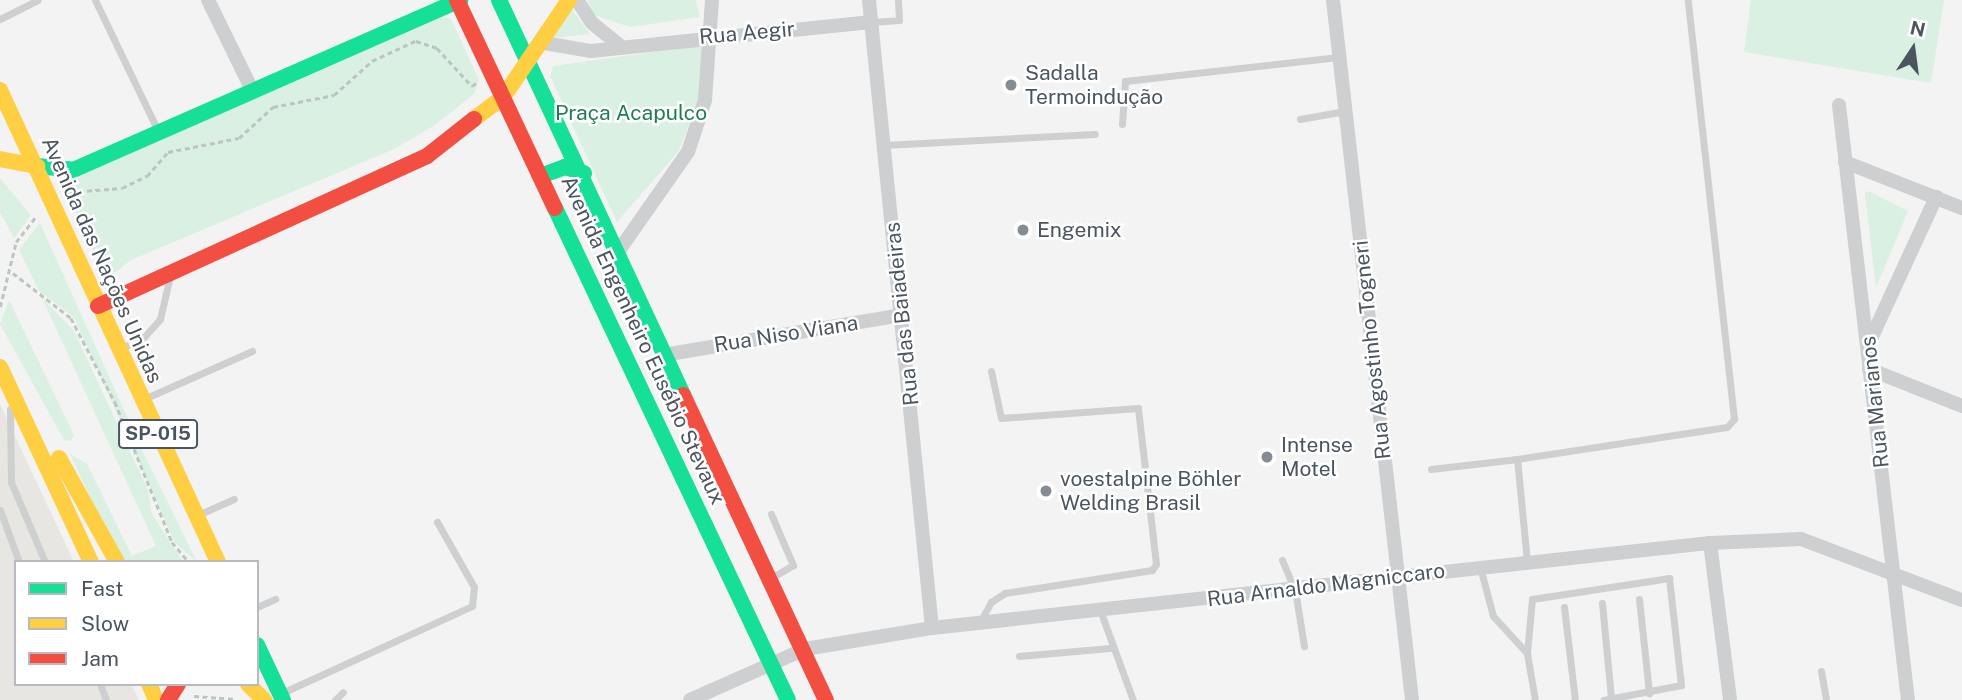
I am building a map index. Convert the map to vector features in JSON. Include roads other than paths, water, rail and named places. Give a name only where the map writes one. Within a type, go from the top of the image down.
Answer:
[{"type":"main road","points":[[0,159],[73,170],[458,0]]},
{"type":"main road","name":"Avenida Engenheiro Eusébio Stevaux","points":[[458,0],[543,175],[788,700]]},
{"type":"main road","name":"Avenida Engenheiro Eusébio Stevaux","points":[[499,0],[620,249],[773,577],[826,700]]},
{"type":"main road","points":[[98,306],[377,183],[427,156],[503,96],[544,43],[569,0]]},
{"type":"main road","name":"Avenida das Nações Unidas","points":[[0,90],[217,560]]},
{"type":"main road","points":[[543,175],[565,167],[584,173]]},
{"type":"main road","points":[[0,367],[90,560]]},
{"type":"main road","points":[[19,407],[42,425],[116,560]]},
{"type":"main road","points":[[259,649],[281,697]]},
{"type":"main road","points":[[250,686],[264,700]]},
{"type":"main road","points":[[168,700],[181,687]]},
{"type":"street","points":[[208,0],[252,90]]},
{"type":"street","points":[[577,0],[592,23],[622,47]]},
{"type":"street","points":[[620,249],[688,152],[705,100],[714,36],[712,0]]},
{"type":"street","name":"Rua das Baiadeiras","points":[[869,0],[903,315],[932,628]]},
{"type":"street","name":"Rua Agostinho Togneri","points":[[1333,0],[1412,700]]},
{"type":"street","name":"Rua Aegir","points":[[544,43],[573,51],[872,22]]},
{"type":"street","name":"Rua Marianos","points":[[1839,105],[1908,700]]},
{"type":"street","points":[[1845,162],[1962,208]]},
{"type":"street","points":[[1868,344],[1936,197]]},
{"type":"street","name":"Rua Niso Viana","points":[[669,354],[903,315]]},
{"type":"street","points":[[1869,369],[1962,406]]},
{"type":"street","name":"Rua Arnaldo Magniccaro","points":[[690,700],[805,649],[932,628],[1295,590],[1710,542],[1801,539],[1895,572],[1962,600]]},
{"type":"street","points":[[1710,542],[1730,700]]},
{"type":"lane","points":[[0,19],[38,0]]},
{"type":"lane","points":[[95,0],[159,132]]},
{"type":"lane","points":[[872,22],[900,20],[898,0]]},
{"type":"lane","points":[[1431,469],[1727,428],[1734,419],[1688,0]]},
{"type":"lane","points":[[1122,124],[1125,81],[1340,57]]},
{"type":"lane","points":[[1300,119],[1345,111]]},
{"type":"lane","points":[[884,145],[1095,134]]},
{"type":"lane","points":[[118,350],[144,338],[160,319],[171,274]]},
{"type":"lane","points":[[142,400],[252,351]]},
{"type":"lane","points":[[980,622],[991,601],[1005,593],[1152,570],[1156,564],[1138,408],[1001,418],[991,372]]},
{"type":"lane","points":[[10,388],[11,482],[44,560]]},
{"type":"lane","points":[[1517,458],[1527,562]]},
{"type":"lane","points":[[196,516],[234,499]]},
{"type":"lane","points":[[0,510],[18,560]]},
{"type":"lane","points":[[771,514],[793,565],[773,577]]},
{"type":"lane","points":[[281,697],[472,606],[474,587],[437,522]]},
{"type":"lane","points":[[1282,559],[1295,590],[1304,646]]},
{"type":"lane","points":[[1480,567],[1493,616],[1527,653]]},
{"type":"lane","points":[[1535,700],[1527,653],[1530,604],[1538,594],[1669,578],[1681,685],[1607,699],[1602,603]]},
{"type":"lane","points":[[259,606],[275,599]]},
{"type":"lane","points":[[1639,599],[1649,693]]},
{"type":"lane","points":[[1564,607],[1575,700]]},
{"type":"lane","points":[[1100,610],[1110,648],[1132,700]]},
{"type":"lane","points":[[1019,656],[1110,648]]},
{"type":"lane","points":[[1821,671],[1826,700]]},
{"type":"lane","points":[[335,700],[343,692]]},
{"type":"place","name":"Sadalla Termoindução","points":[[1011,85]]},
{"type":"place","name":"Engemix","points":[[1023,230]]},
{"type":"place","name":"Intense Motel","points":[[1267,457]]},
{"type":"place","name":"voestalpine Böhler Welding Brasil","points":[[1046,491]]},
{"type":"park label","name":"Praça Acapulco","points":[[631,113]]}]
